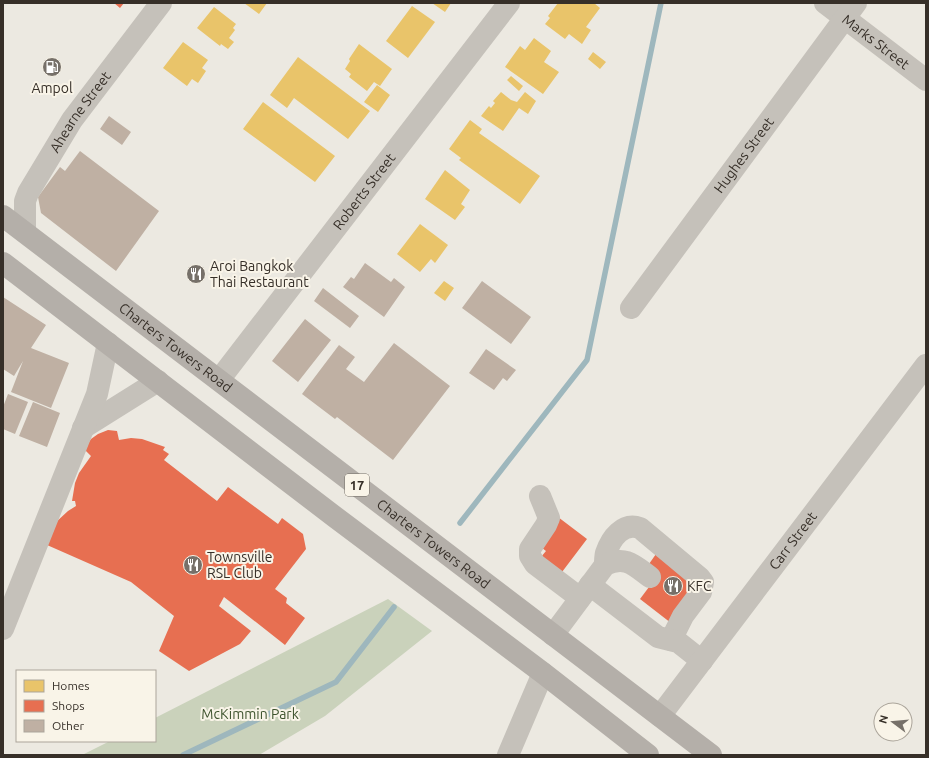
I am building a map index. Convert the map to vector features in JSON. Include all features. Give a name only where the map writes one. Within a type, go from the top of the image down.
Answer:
[{"type":"main road","name":"Charters Towers Road","points":[[3,216],[711,755]]},
{"type":"main road","points":[[3,263],[335,518],[543,673],[648,755]]},
{"type":"street","name":"Ahearne Street","points":[[25,232],[25,202],[28,193],[72,120],[161,3]]},
{"type":"street","name":"Roberts Street","points":[[219,380],[509,3]]},
{"type":"street","name":"Marks Street","points":[[826,3],[851,11],[926,80]]},
{"type":"street","name":"Hughes Street","points":[[631,308],[851,11]]},
{"type":"street","points":[[3,630],[97,394],[108,343]]},
{"type":"street","name":"Carr Street","points":[[660,716],[926,365]]},
{"type":"street","points":[[83,428],[158,381]]},
{"type":"street","points":[[540,496],[549,518],[530,549],[530,556],[535,564],[585,592],[658,637],[678,642],[702,661]]},
{"type":"street","points":[[605,565],[605,554],[618,533],[623,529],[634,526],[640,528],[700,578],[703,582],[701,592],[683,616],[671,640]]},
{"type":"street","points":[[554,635],[605,565],[611,562],[630,562],[650,577]]},
{"type":"street","points":[[508,755],[543,673]]},
{"type":"green space","name":"McKimmin Park","points":[[388,599],[432,631],[325,716],[259,755],[82,755],[108,742],[156,742],[156,717]]},
{"type":"building: Homes","points":[[244,3],[267,3],[259,14]]},
{"type":"building: Homes","points":[[432,3],[451,3],[445,12]]},
{"type":"building: Homes","points":[[558,3],[594,3],[600,8],[586,27],[591,30],[582,44],[569,34],[565,39],[545,24],[550,18],[548,16]]},
{"type":"building: Homes","points":[[412,6],[435,22],[408,58],[386,41]]},
{"type":"building: Homes","points":[[214,7],[236,24],[233,28],[235,30],[229,38],[234,42],[228,49],[221,44],[220,46],[197,28]]},
{"type":"building: Homes","points":[[534,38],[551,51],[544,62],[559,72],[543,94],[505,67],[520,46],[525,50]]},
{"type":"building: Homes","points":[[183,42],[208,60],[202,68],[206,71],[198,83],[192,79],[187,86],[163,68]]},
{"type":"building: Homes","points":[[359,44],[392,69],[380,86],[374,82],[367,91],[349,77],[351,74],[345,69],[350,61],[349,59]]},
{"type":"building: Homes","points":[[593,52],[606,62],[600,69],[588,59]]},
{"type":"building: Homes","points":[[298,57],[370,111],[348,139],[294,98],[287,108],[270,95]]},
{"type":"building: Homes","points":[[511,76],[523,86],[519,91],[507,80]]},
{"type":"building: Homes","points":[[377,85],[390,95],[378,112],[364,102]]},
{"type":"building: Homes","points":[[501,92],[511,100],[517,102],[525,92],[536,101],[528,114],[519,108],[503,131],[481,116],[489,106],[491,108],[495,103],[493,101]]},
{"type":"building: Homes","points":[[263,102],[335,156],[315,182],[243,129]]},
{"type":"building: Homes","points":[[470,120],[482,129],[479,133],[540,176],[520,204],[459,160],[461,158],[449,149]]},
{"type":"building: Homes","points":[[445,170],[470,190],[461,204],[465,207],[455,220],[425,199]]},
{"type":"building: Homes","points":[[420,224],[448,245],[435,263],[431,259],[420,272],[397,254]]},
{"type":"building: Homes","points":[[444,281],[454,288],[445,301],[434,293]]},
{"type":"building: Shops","points":[[114,3],[124,3],[120,8]]},
{"type":"building: Shops","name":"Townsville RSL Club","points":[[108,430],[117,431],[119,440],[131,438],[142,439],[165,447],[163,450],[169,454],[164,460],[217,501],[228,487],[278,524],[282,518],[303,534],[306,549],[275,589],[287,598],[286,603],[305,618],[285,645],[224,597],[219,606],[251,631],[240,644],[189,671],[159,651],[174,616],[131,582],[47,545],[55,523],[76,506],[75,501],[72,501],[75,483],[79,473],[91,456],[84,449],[91,439]]},
{"type":"building: Shops","points":[[558,517],[587,539],[562,572],[541,557],[546,551],[537,544]]},
{"type":"building: Shops","name":"KFC","points":[[656,554],[698,582],[671,623],[640,599],[655,579],[649,564]]},
{"type":"building: Other","points":[[109,116],[131,132],[122,145],[100,129]]},
{"type":"building: Other","points":[[80,151],[159,211],[116,271],[41,213],[38,197],[60,167],[65,171]]},
{"type":"building: Other","points":[[365,263],[391,282],[394,278],[405,287],[384,317],[343,287],[351,277],[354,279]]},
{"type":"building: Other","points":[[482,281],[531,317],[511,344],[462,308]]},
{"type":"building: Other","points":[[323,288],[359,316],[350,328],[314,301]]},
{"type":"building: Other","points":[[3,297],[46,325],[31,348],[69,363],[51,408],[11,392],[23,361],[14,376],[3,369]]},
{"type":"building: Other","points":[[305,319],[331,340],[298,382],[272,361]]},
{"type":"building: Other","points":[[394,343],[450,386],[393,460],[337,417],[335,419],[302,394],[339,345],[355,357],[346,369],[364,382]]},
{"type":"building: Other","points":[[486,349],[516,370],[507,381],[503,378],[494,390],[469,373]]},
{"type":"building: Other","points":[[8,394],[28,402],[15,434],[3,429],[3,407]]},
{"type":"building: Other","points":[[33,402],[60,413],[47,447],[19,436]]},
{"type":"waterway","points":[[460,523],[587,360],[661,3]]},
{"type":"waterway","points":[[183,755],[336,682],[394,607]]},
{"type":"place","name":"Ampol","points":[[52,67]]},
{"type":"place","name":"Aroi Bangkok Thai Restaurant","points":[[196,274]]},
{"type":"place","name":"Townsville RSL Club","points":[[193,565]]},
{"type":"place","name":"KFC","points":[[673,586]]}]
